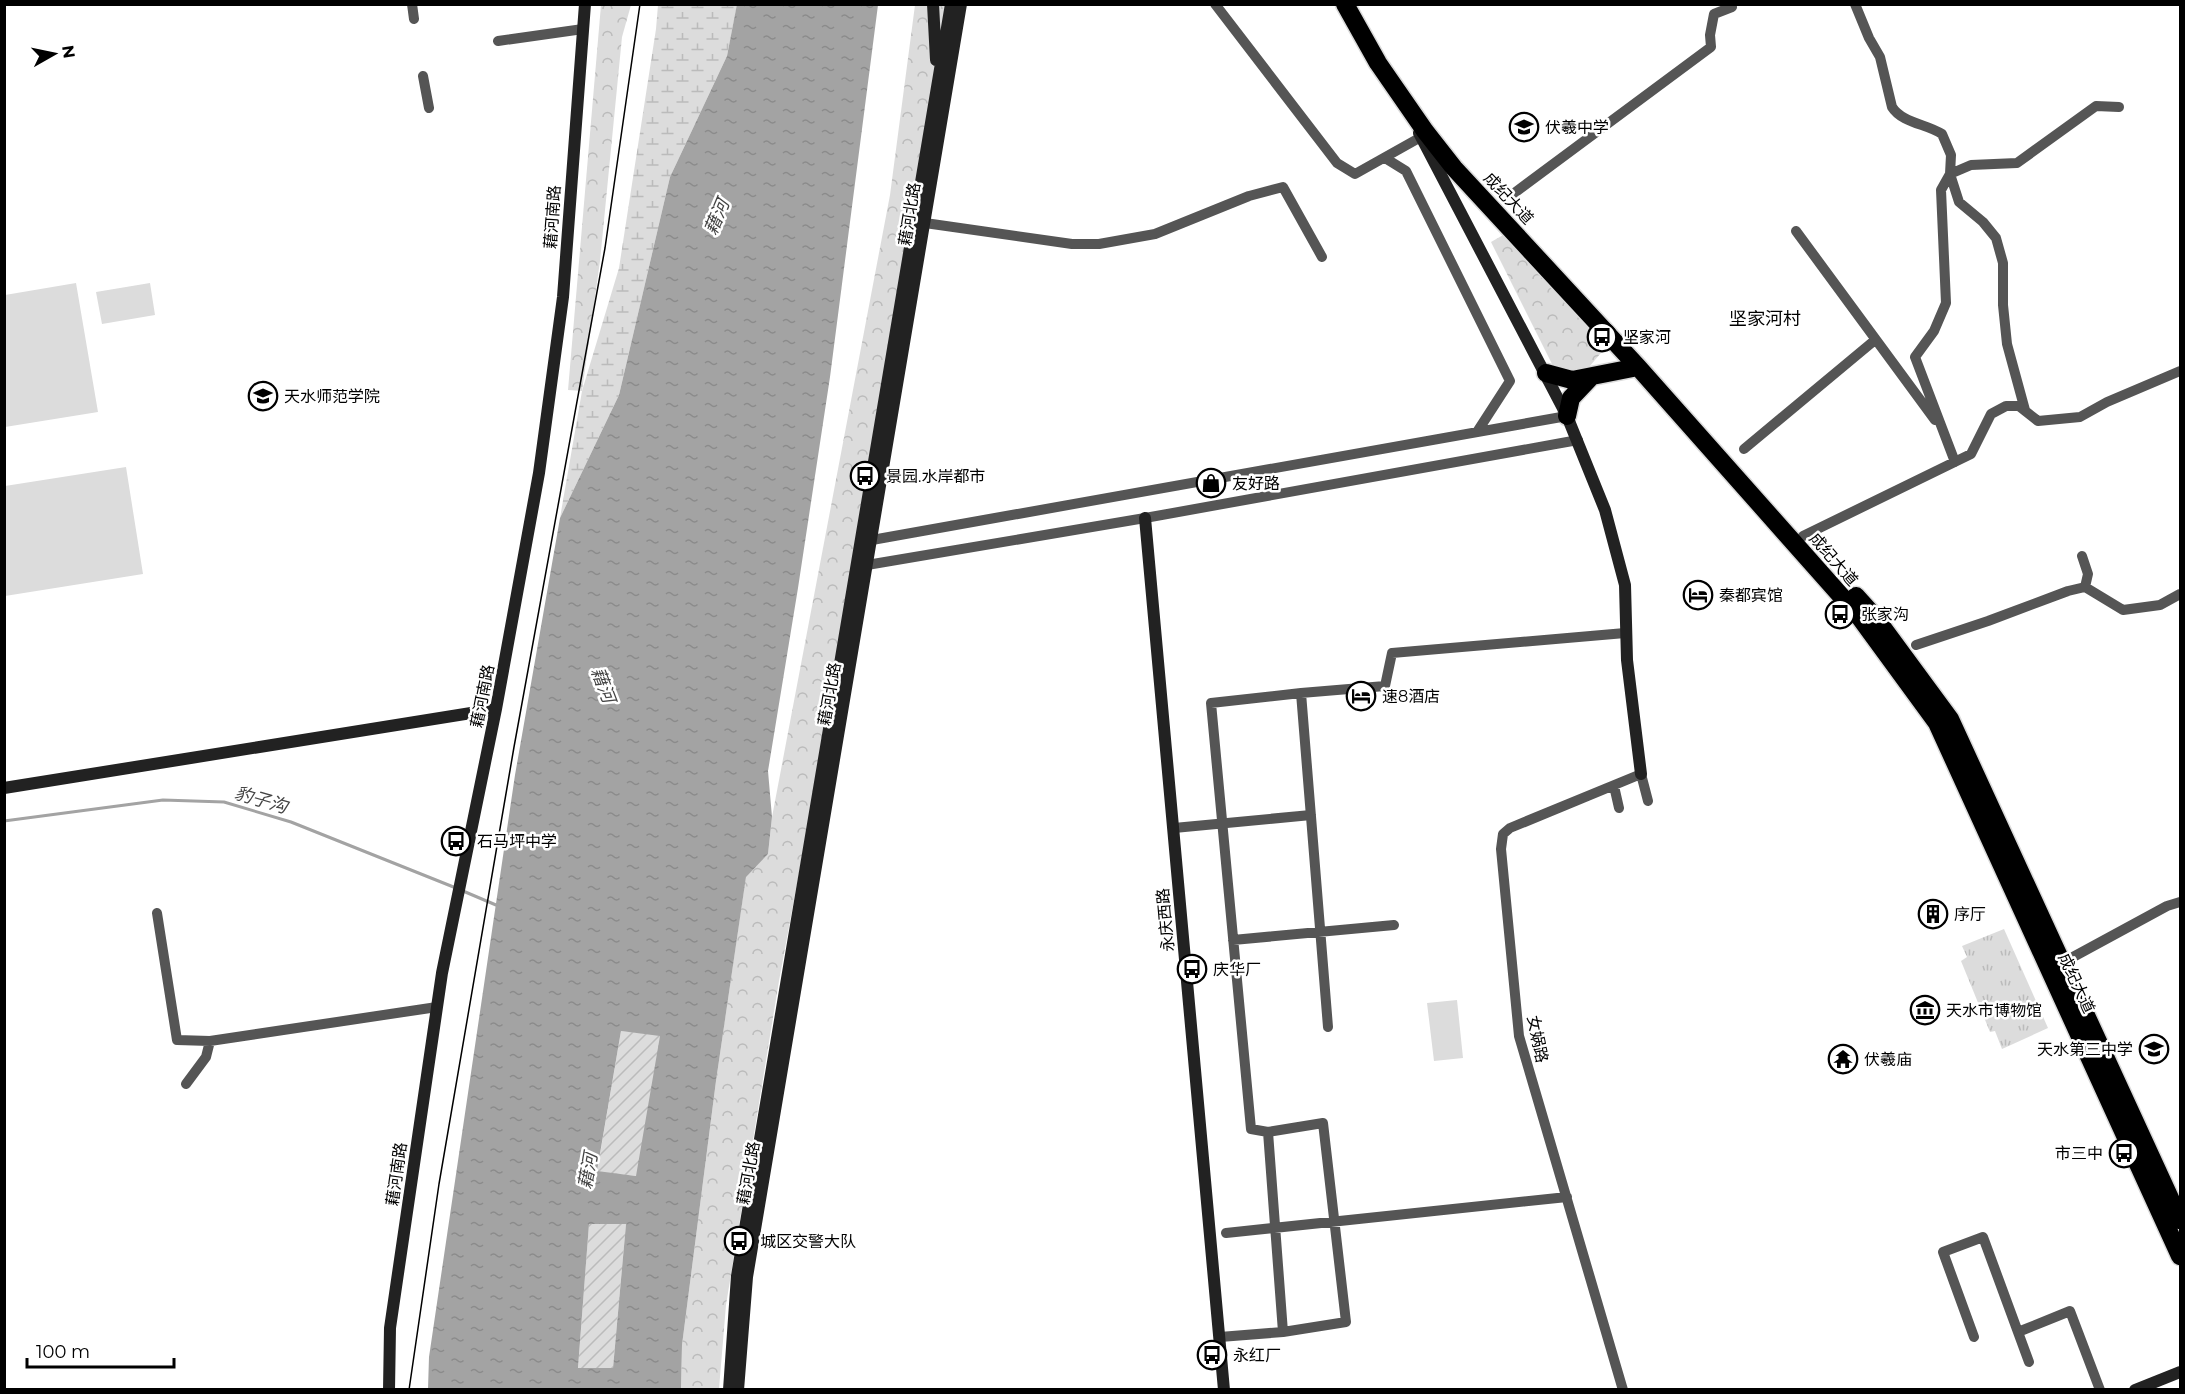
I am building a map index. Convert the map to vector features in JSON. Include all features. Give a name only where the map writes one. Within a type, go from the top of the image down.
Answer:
[{"type":"highway","name":"成纪大道","points":[[1345,4],[1378,63],[1454,168],[1638,367],[1858,615],[1936,723],[2181,1256]]},
{"type":"highway","name":"成纪大道","points":[[1352,4],[1383,60],[1460,155],[1875,617],[1950,719],[2181,1220]]},
{"type":"highway","points":[[1546,373],[1572,380],[1638,367]]},
{"type":"highway","points":[[1567,416],[1571,398],[1590,378]]},
{"type":"main road","name":"藉河南路","points":[[389,1389],[390,1328],[437,1007],[496,709],[539,473],[561,309],[585,4]]},
{"type":"main road","points":[[933,4],[943,82]]},
{"type":"main road","points":[[944,4],[946,32]]},
{"type":"main road","name":"藉河北路","points":[[943,82],[946,32],[951,4]]},
{"type":"main road","name":"藉河北路","points":[[729,1389],[737,1276],[943,82],[961,4]]},
{"type":"main road","points":[[1383,60],[1396,90],[1546,373],[1578,440],[1605,510],[1625,585],[1627,660],[1641,774]]},
{"type":"main road","name":"藉河北路","points":[[738,1389],[747,1277],[872,540],[920,222]]},
{"type":"main road","name":"永庆西路","points":[[1145,518],[1224,1389]]},
{"type":"main road","points":[[4,788],[496,709]]},
{"type":"main road","points":[[2135,1389],[2181,1372]]},
{"type":"street","points":[[412,4],[414,19]]},
{"type":"street","points":[[1215,4],[1337,163],[1355,174],[1421,137]]},
{"type":"street","points":[[1855,4],[1869,38],[1881,57],[1895,112],[1942,134],[1951,155],[1950,174],[1959,202],[1983,222],[1996,238],[2003,263],[2003,305],[2007,344],[2025,410]]},
{"type":"street","points":[[1513,194],[1711,47],[1710,34],[1714,14],[1732,7]]},
{"type":"street","points":[[498,41],[584,29]]},
{"type":"street","points":[[423,76],[429,108]]},
{"type":"street","points":[[1955,462],[1915,357],[1934,331],[1946,303],[1941,190],[1950,174],[1971,165],[2017,163],[2096,106],[2119,106]]},
{"type":"street","points":[[1385,158],[1406,171],[1510,381],[1477,432]]},
{"type":"street","points":[[920,222],[1072,244],[1098,244],[1155,234],[1250,196],[1282,187],[1322,257]]},
{"type":"street","points":[[1796,231],[1943,431]]},
{"type":"street","points":[[1744,448],[1875,340]]},
{"type":"street","points":[[1803,536],[1971,454],[1991,414],[2006,406],[2019,406],[2038,421],[2080,417],[2107,402],[2181,371]]},
{"type":"street","points":[[872,540],[1567,416]]},
{"type":"street","points":[[867,565],[1145,518],[1578,440]]},
{"type":"street","points":[[2082,556],[2088,574],[2085,587]]},
{"type":"street","points":[[1916,645],[2085,587],[2123,610],[2160,605],[2181,594]]},
{"type":"street","points":[[1220,1337],[1283,1332],[1346,1322],[1323,1123],[1268,1132],[1251,1129],[1212,704],[1385,686],[1392,653],[1625,633]]},
{"type":"street","points":[[1301,693],[1328,1027]]},
{"type":"street","points":[[1641,774],[1648,801]]},
{"type":"street","name":"女娲路","points":[[1623,1389],[1519,1036],[1501,849],[1503,834],[1510,828],[1641,774]]},
{"type":"street","points":[[1614,786],[1619,808]]},
{"type":"street","points":[[1174,828],[1311,816]]},
{"type":"street","points":[[2073,957],[2167,906],[2181,902]]},
{"type":"street","points":[[157,913],[177,1040],[210,1041],[437,1007]]},
{"type":"street","points":[[1233,940],[1394,925]]},
{"type":"street","points":[[186,1084],[206,1057],[210,1041]]},
{"type":"street","points":[[1268,1132],[1283,1332]]},
{"type":"street","points":[[1226,1233],[1567,1197]]},
{"type":"street","points":[[1974,1337],[1943,1252],[1983,1237],[2028,1362]]},
{"type":"street","points":[[2018,1332],[2070,1311],[2100,1389]]},
{"type":"green space","points":[[601,5],[631,5],[622,37],[600,261],[582,391],[568,390]]},
{"type":"green space","points":[[658,5],[737,5],[727,56],[670,177],[619,395],[560,518],[582,391],[619,268]]},
{"type":"green space","points":[[915,5],[945,5],[944,15],[849,602],[779,981],[726,1305],[719,1389],[681,1390],[682,1345],[716,1081],[746,876],[768,854],[772,817],[890,195]]},
{"type":"green space","points":[[1505,234],[1606,347],[1589,367],[1574,375],[1555,370],[1491,242]]},
{"type":"green space","points":[[76,283],[98,412],[5,427],[5,295]]},
{"type":"green space","points":[[150,283],[155,315],[102,324],[96,292]]},
{"type":"green space","points":[[126,467],[143,574],[5,596],[5,486]]},
{"type":"green space","points":[[2004,929],[2048,1028],[2002,1049],[1995,1031],[1990,1032],[1961,961],[1967,957],[1962,946]]},
{"type":"green space","points":[[1457,1000],[1463,1058],[1434,1061],[1427,1003]]},
{"type":"green space","points":[[621,1031],[661,1035],[637,1176],[597,1172]]},
{"type":"green space","points":[[589,1223],[626,1224],[613,1368],[578,1369]]},
{"type":"water","name":"藉河","points":[[737,4],[878,5],[830,377],[768,771],[772,817],[768,854],[746,877],[716,1081],[682,1345],[681,1389],[428,1389],[429,1357],[515,775],[560,518],[619,395],[670,177],[727,56]],"holes":[[[621,1031],[660,1036],[636,1176],[597,1171]],[[589,1224],[626,1224],[613,1368],[578,1368]]]},
{"type":"waterway","name":"豹子沟","points":[[4,821],[163,800],[224,802],[291,822],[456,888]]},
{"type":"waterway","name":"豹子沟","points":[[463,891],[496,905]]},
{"type":"tram line","points":[[409,1390],[439,1184],[514,747],[605,248],[640,4]]},
{"type":"place","name":"伏羲中学","points":[[1524,127]]},
{"type":"place","name":"坚家河","points":[[1602,337]]},
{"type":"place","name":"天水师范学院","points":[[263,396]]},
{"type":"place","name":"景园.水岸都市","points":[[865,476]]},
{"type":"place","name":"友好路","points":[[1211,483]]},
{"type":"place","name":"秦都宾馆","points":[[1698,595]]},
{"type":"place","name":"张家沟","points":[[1840,614]]},
{"type":"place","name":"速8酒店","points":[[1361,696]]},
{"type":"place","name":"石马坪中学","points":[[456,841]]},
{"type":"place","name":"序厅","points":[[1933,914]]},
{"type":"place","name":"庆华厂","points":[[1192,969]]},
{"type":"place","name":"天水市博物馆","points":[[1925,1010]]},
{"type":"place","name":"天水第三中学","points":[[2154,1049]]},
{"type":"place","name":"伏羲庙","points":[[1843,1059]]},
{"type":"place","name":"市三中","points":[[2124,1153]]},
{"type":"place","name":"城区交警大队","points":[[739,1241]]},
{"type":"place","name":"永红厂","points":[[1212,1355]]},
{"type":"district","name":"坚家河村","points":[[1765,319]]}]
